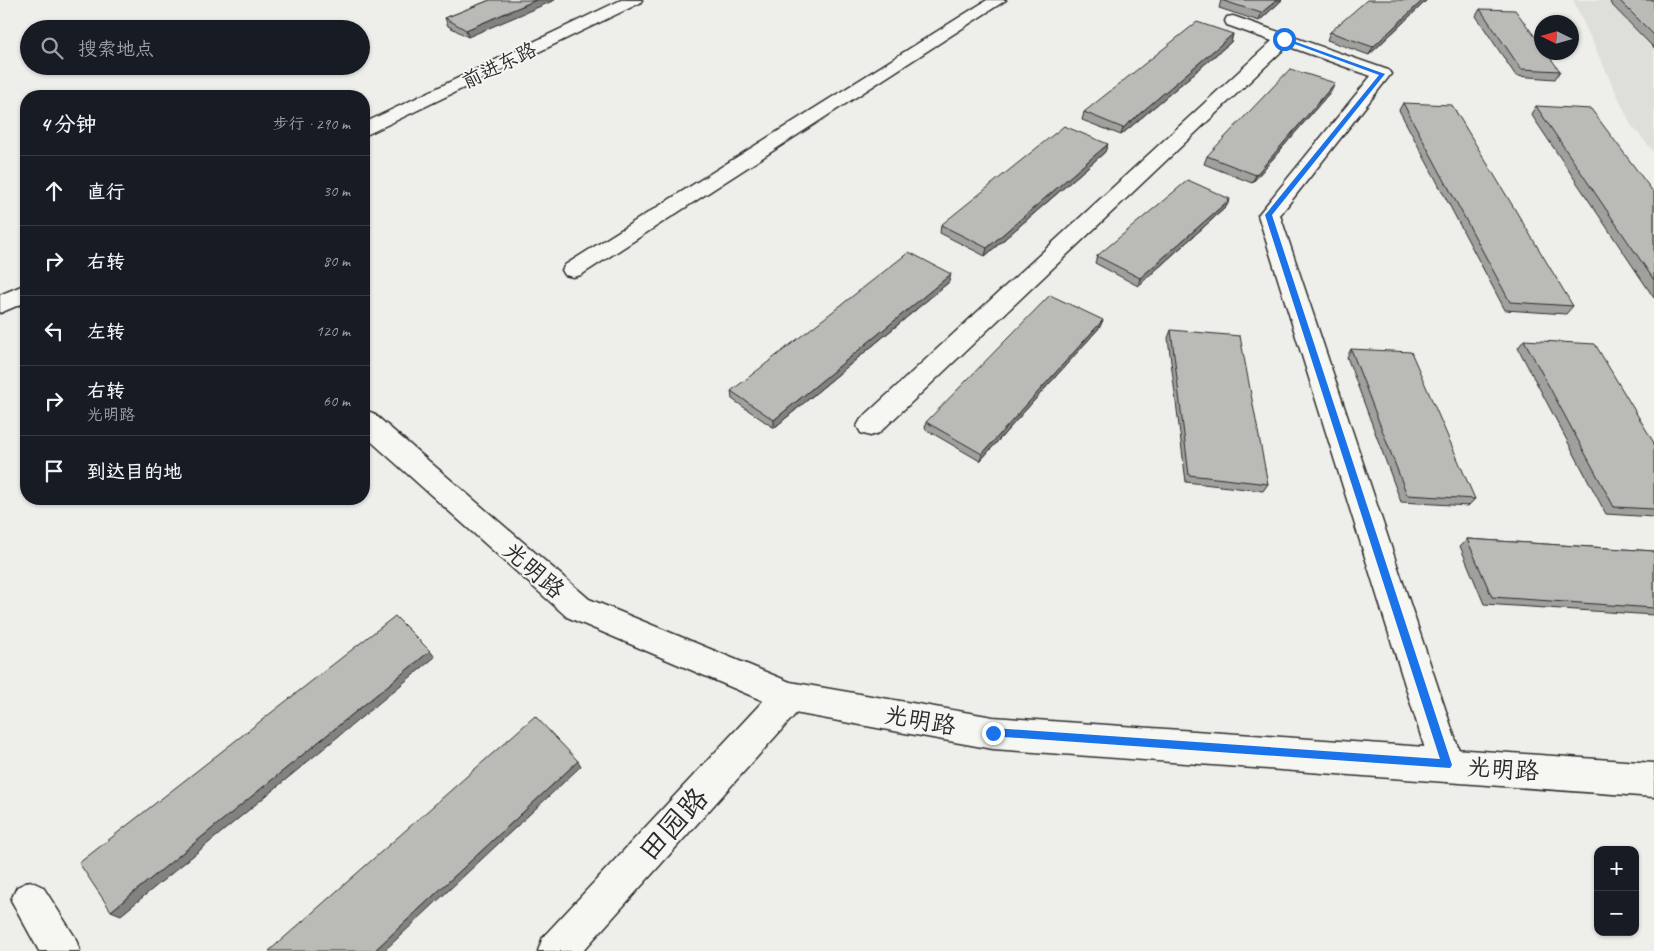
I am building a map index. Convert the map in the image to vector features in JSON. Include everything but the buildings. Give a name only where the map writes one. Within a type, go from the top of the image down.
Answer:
[{"type":"street","name":"前进东路","points":[[370,127],[634,0]]},
{"type":"street","points":[[573,270],[998,0]]},
{"type":"street","points":[[1233,21],[1382,74],[1268,215],[1447,765]]},
{"type":"street","points":[[870,426],[1284,39]]},
{"type":"street","points":[[0,305],[20,295]]},
{"type":"street","name":"光明路","points":[[370,425],[578,608],[789,697],[993,733],[1654,780]]},
{"type":"street","name":"田园路","points":[[558,951],[789,697]]},
{"type":"street","points":[[30,900],[61,951]]},
{"type":"shaded area","points":[[1573,0],[1654,0],[1654,152],[1631,125]]},
{"type":"route","points":[[993,733],[1447,765],[1268,215],[1382,74],[1284,39]]}]
